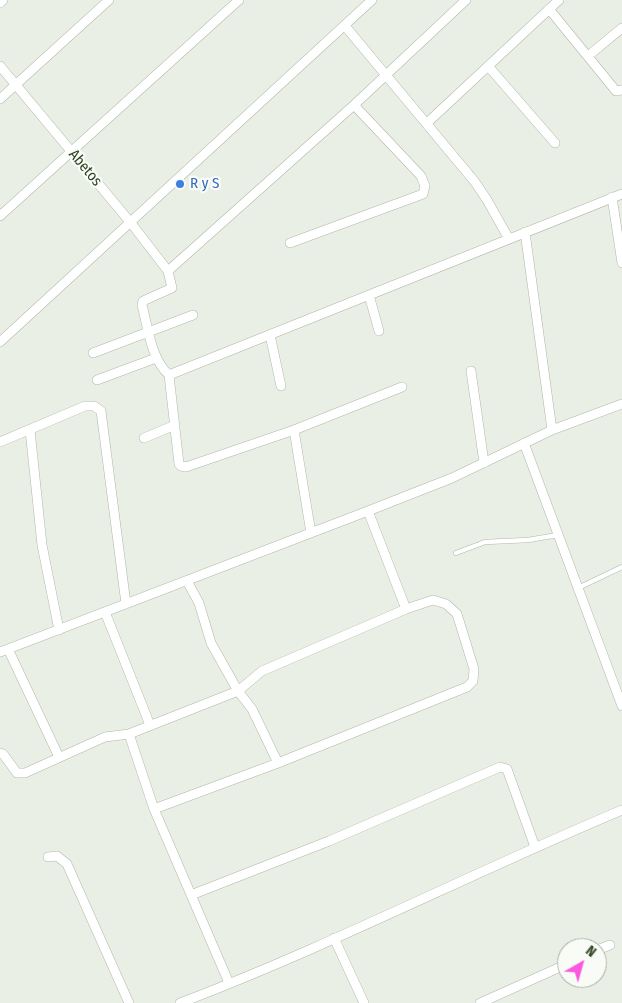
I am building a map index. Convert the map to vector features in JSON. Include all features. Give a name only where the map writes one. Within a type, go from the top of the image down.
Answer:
[{"type":"street","points":[[0,3],[3,0]]},
{"type":"street","points":[[0,99],[109,0]]},
{"type":"street","points":[[0,216],[239,0]]},
{"type":"street","points":[[0,342],[372,0]]},
{"type":"street","points":[[402,387],[294,430],[184,467],[179,464],[169,375],[156,358],[142,303],[171,288],[168,271],[387,75],[466,0]]},
{"type":"street","points":[[427,123],[559,0]]},
{"type":"street","points":[[549,9],[616,91],[622,90]]},
{"type":"street","points":[[345,26],[475,182],[488,200],[509,239]]},
{"type":"street","points":[[588,56],[622,28]]},
{"type":"street","name":"Abetos","points":[[0,66],[131,222],[168,271]]},
{"type":"street","points":[[488,66],[555,143]]},
{"type":"street","points":[[290,243],[423,194],[426,186],[422,176],[354,105]]},
{"type":"street","points":[[169,375],[622,194]]},
{"type":"street","points":[[612,198],[622,263]]},
{"type":"street","points":[[525,232],[552,430]]},
{"type":"street","points":[[369,295],[379,331]]},
{"type":"street","points":[[93,353],[194,316]]},
{"type":"street","points":[[270,334],[281,386]]},
{"type":"street","points":[[97,380],[156,358]]},
{"type":"street","points":[[471,371],[484,463]]},
{"type":"street","points":[[59,757],[4,651],[452,478],[552,430],[622,404]]},
{"type":"street","points":[[0,442],[85,406],[94,406],[101,411],[126,604]]},
{"type":"street","points":[[144,438],[174,425]]},
{"type":"street","points":[[30,430],[42,545],[59,630]]},
{"type":"street","points":[[294,430],[311,533]]},
{"type":"street","points":[[524,443],[622,706]]},
{"type":"street","points":[[368,511],[406,609]]},
{"type":"street","points":[[187,581],[199,603],[211,643],[238,690],[252,710],[278,763]]},
{"type":"street","points":[[0,753],[3,754],[16,773],[21,774],[105,737],[129,734],[238,690],[262,671],[406,609],[433,600],[446,604],[457,614],[474,669],[473,681],[468,687],[278,763],[154,809]]},
{"type":"street","points":[[105,612],[150,725]]},
{"type":"street","points":[[129,734],[154,809],[229,983]]},
{"type":"street","points":[[191,895],[329,842],[500,767],[507,769],[535,846]]},
{"type":"street","points":[[180,1003],[334,938],[535,846],[622,810]]},
{"type":"street","points":[[48,857],[57,856],[67,864],[129,1003]]},
{"type":"street","points":[[334,938],[364,1003]]},
{"type":"street","points":[[480,1003],[557,968]]},
{"type":"lane","points":[[456,553],[484,542],[528,540],[558,535]]},
{"type":"lane","points":[[577,588],[622,567]]},
{"type":"place","name":"R y S","points":[[180,184]]}]
